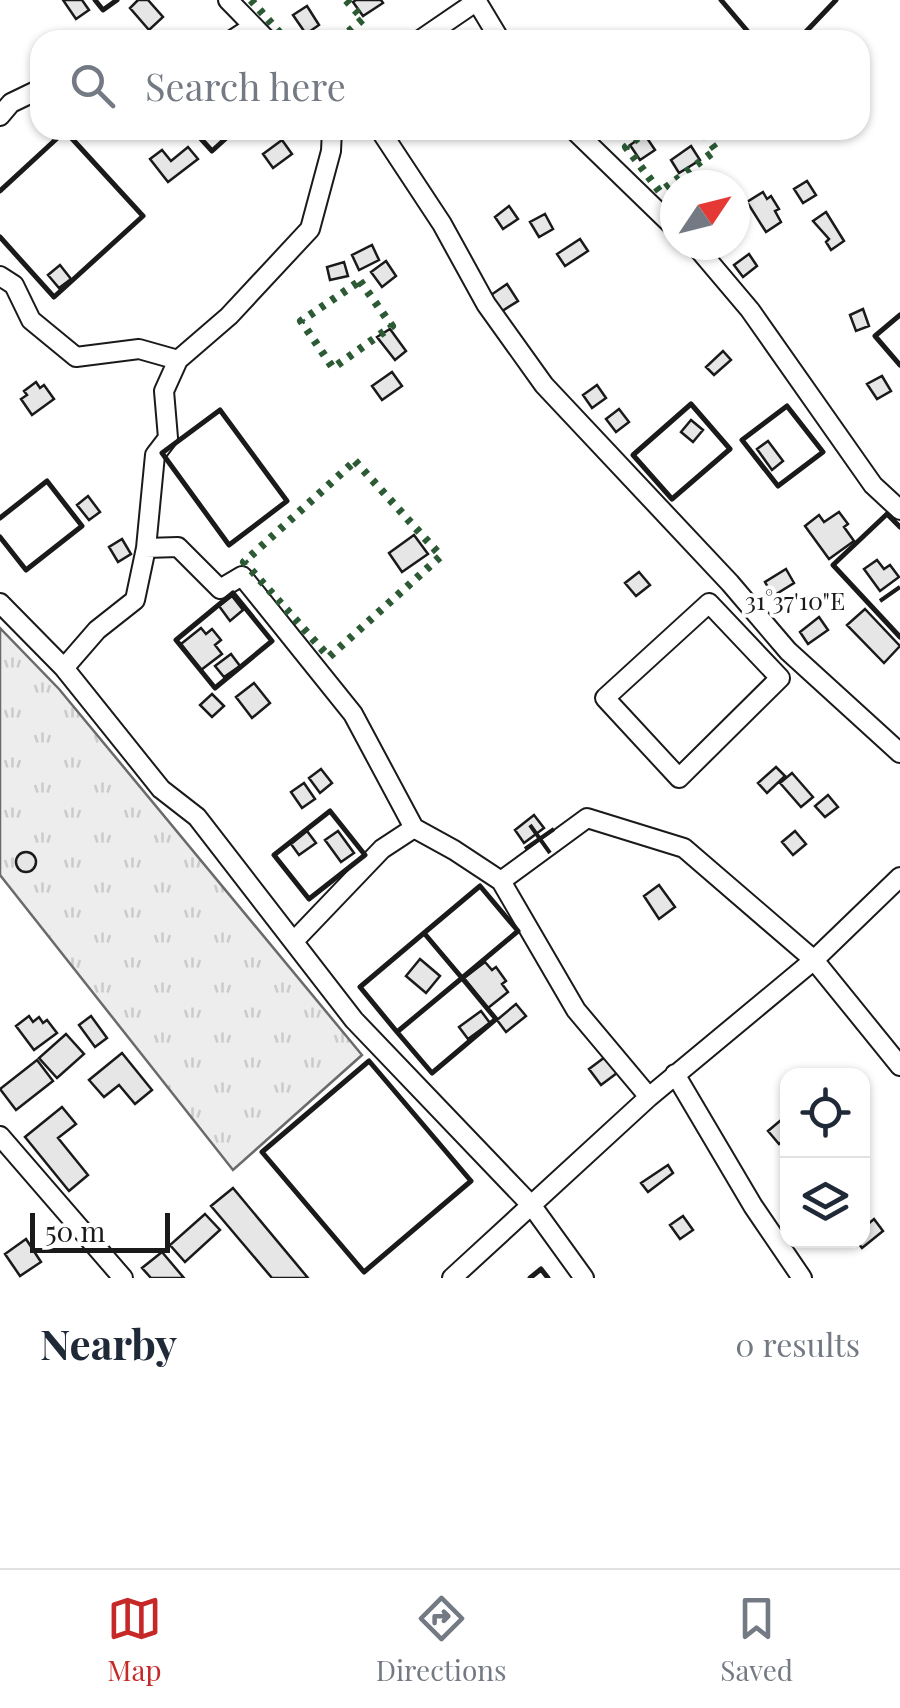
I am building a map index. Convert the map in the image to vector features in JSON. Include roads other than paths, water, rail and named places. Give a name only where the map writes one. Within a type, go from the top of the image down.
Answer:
[{"type":"street","points":[[228,0],[255,30]]},
{"type":"street","points":[[434,30],[476,1],[494,30]]},
{"type":"street","points":[[247,30],[252,27]]},
{"type":"street","points":[[0,116],[11,103],[30,94]]},
{"type":"street","points":[[64,668],[97,630],[135,600],[146,548],[154,455],[168,438],[164,390],[178,360],[229,316],[310,229],[332,140]]},
{"type":"street","points":[[387,140],[442,224],[486,304],[544,385],[788,650],[900,752]]},
{"type":"street","points":[[584,140],[660,213]]},
{"type":"street","points":[[710,260],[873,486],[900,510]]},
{"type":"street","points":[[0,276],[14,285],[32,320],[76,357],[139,349],[178,360]]},
{"type":"street","points":[[146,548],[178,547],[220,589],[242,576],[353,714],[414,828],[501,882],[576,1010],[649,1097]]},
{"type":"street","points":[[0,603],[64,668],[161,789],[197,818],[354,1020],[532,1206],[584,1278]]},
{"type":"street","points":[[709,603],[780,678],[679,778],[605,698],[709,603]]},
{"type":"street","points":[[501,882],[587,818],[684,848],[814,960],[900,1066]]},
{"type":"street","points":[[294,941],[382,849],[414,828]]},
{"type":"street","points":[[452,1278],[675,1074],[814,960],[900,877]]},
{"type":"street","points":[[675,1074],[752,1206],[802,1278]]},
{"type":"street","points":[[0,1136],[123,1278]]}]
